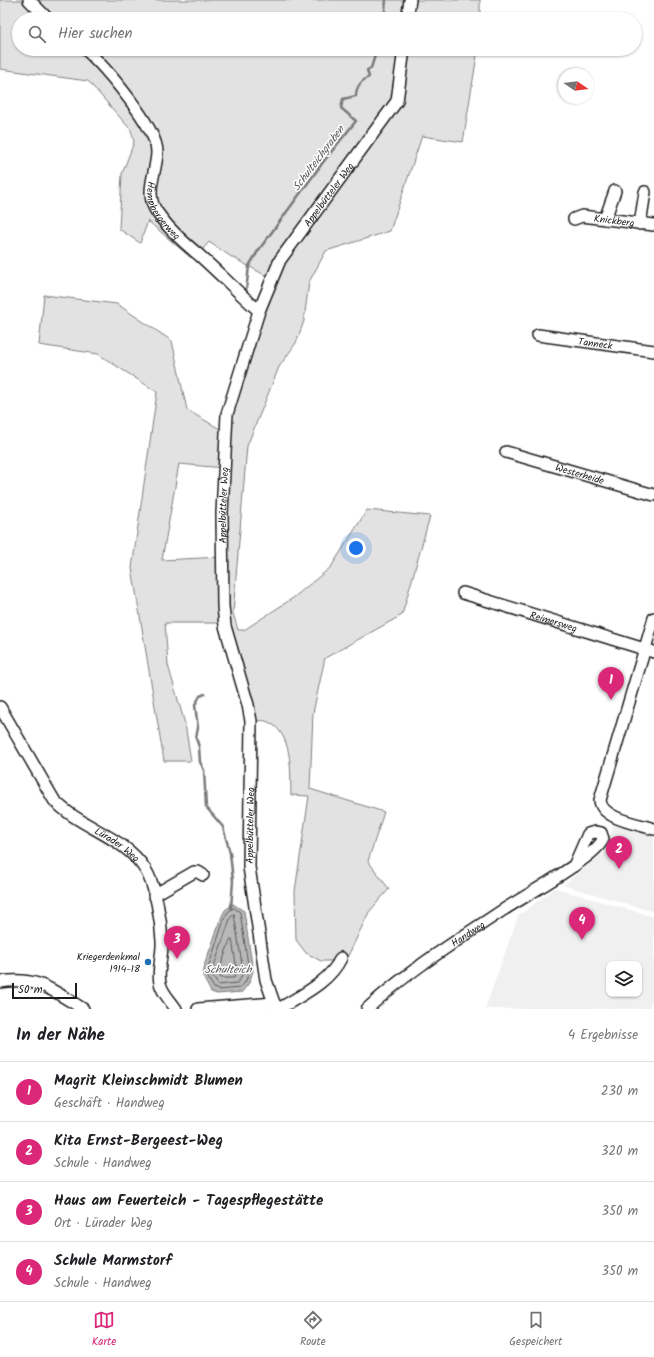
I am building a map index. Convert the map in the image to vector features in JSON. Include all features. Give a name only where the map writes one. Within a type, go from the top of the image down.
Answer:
[{"type":"street","points":[[29,0],[41,12]]},
{"type":"street","points":[[408,12],[410,0]]},
{"type":"street","name":"Hempbergerweg","points":[[92,56],[146,122],[154,139],[157,153],[152,183],[154,208],[167,226],[259,311]]},
{"type":"street","name":"Appelbütteler Weg","points":[[277,1007],[266,980],[249,867],[251,721],[248,705],[225,626],[221,572],[227,414],[259,311],[280,260],[397,101],[403,56]]},
{"type":"street","points":[[605,219],[615,191]]},
{"type":"street","points":[[640,224],[645,192]]},
{"type":"street","name":"Knickberg","points":[[574,219],[582,216],[654,226]]},
{"type":"street","name":"Tanneck","points":[[538,335],[654,351]]},
{"type":"street","name":"Westerheide","points":[[506,452],[654,495]]},
{"type":"street","name":"Reimersweg","points":[[462,593],[649,651]]},
{"type":"street","points":[[654,618],[649,651],[602,787],[600,800],[601,807],[610,815],[654,829]]},
{"type":"street","name":"Lürader Weg","points":[[0,707],[54,800],[66,812],[134,854],[149,876],[162,941],[159,983],[176,1009]]},
{"type":"street","name":"Handweg","points":[[367,1009],[382,994],[441,952],[502,911],[574,866]]},
{"type":"street","points":[[154,895],[194,872],[198,872],[203,875]]},
{"type":"street","points":[[202,1009],[277,1007],[320,983],[334,970],[341,958]]},
{"type":"street","points":[[0,982],[16,980],[41,984],[83,1009]]},
{"type":"shaded area","points":[[0,0],[480,0],[480,12],[12,12],[12,56],[477,56],[463,142],[422,136],[390,231],[326,251],[309,282],[304,321],[296,343],[279,367],[247,446],[233,613],[238,630],[244,630],[293,598],[331,567],[367,510],[430,516],[402,615],[325,658],[313,713],[310,789],[384,812],[368,861],[389,889],[369,912],[348,956],[330,961],[321,961],[306,953],[296,940],[295,891],[309,796],[291,795],[289,753],[282,734],[275,726],[266,721],[251,721],[224,623],[165,623],[168,665],[185,724],[191,761],[164,761],[132,568],[157,392],[98,354],[39,345],[44,295],[117,304],[172,341],[187,410],[226,431],[272,279],[230,256],[209,242],[198,255],[195,253],[191,258],[148,221],[140,243],[119,229],[122,174],[134,142],[131,130],[88,81],[0,69]],"holes":[[[179,464],[224,468],[221,557],[162,560]]]},
{"type":"shaded area","points":[[614,823],[654,835],[654,912],[563,885],[605,852]]},
{"type":"shaded area","points":[[555,888],[654,917],[654,993],[649,1009],[485,1009],[518,916]]},
{"type":"water","name":"Schulteich","points":[[233,904],[244,911],[253,971],[249,983],[242,992],[217,994],[211,992],[203,977],[205,963],[222,916],[225,910]]},
{"type":"waterway","name":"Schulteichgraben","points":[[385,12],[386,0]]},
{"type":"waterway","name":"Schulteichgraben","points":[[246,291],[249,266],[258,251],[324,161],[356,121],[341,108],[343,99],[356,96],[357,89],[360,84],[369,77],[367,70],[371,68],[375,56]]},
{"type":"waterway","name":"Schulteichgraben","points":[[205,694],[200,696],[195,705],[198,728],[196,738],[199,747],[200,762],[204,770],[206,807],[223,827],[230,853],[233,881],[231,908]]},
{"type":"place","name":"Magrit Kleinschmidt Blumen","points":[[611,700]]},
{"type":"place","name":"Kita Ernst-Bergeest-Weg","points":[[619,869]]},
{"type":"place","name":"Schule Marmstorf","points":[[582,940]]},
{"type":"place","name":"Haus am Feuerteich - Tagespflegestätte","points":[[177,959]]},
{"type":"place","name":"Kriegerdenkmal 1914-18","points":[[148,962]]}]
